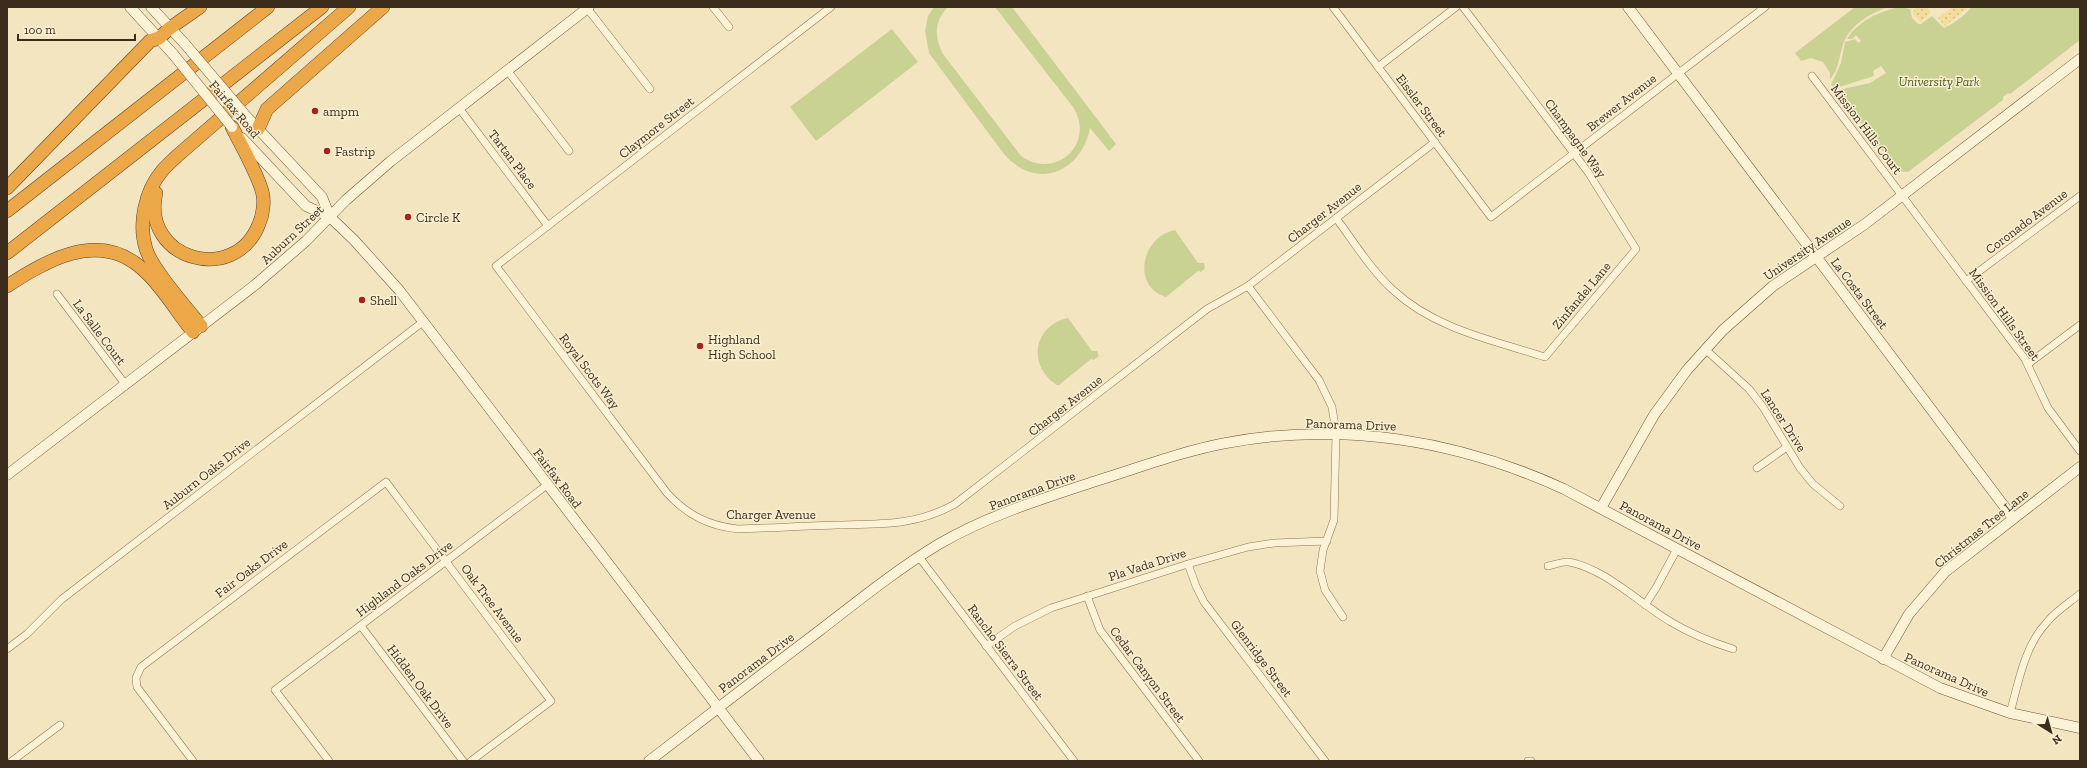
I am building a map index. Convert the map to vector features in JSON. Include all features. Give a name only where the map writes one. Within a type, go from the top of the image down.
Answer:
[{"type":"highway","points":[[7,188],[150,41],[159,38],[170,28],[200,7]]},
{"type":"highway","points":[[7,211],[268,7]]},
{"type":"highway","points":[[7,253],[322,7]]},
{"type":"highway","points":[[197,329],[146,250],[143,235],[143,218],[154,184],[162,171],[177,156],[350,7]]},
{"type":"highway","points":[[258,129],[267,109],[383,7]]},
{"type":"highway","points":[[177,156],[161,182],[156,195],[154,210],[157,226],[162,235],[173,247],[186,255],[200,259],[216,260],[233,254],[245,245],[255,233],[262,216],[262,191],[232,127]]},
{"type":"highway","points":[[7,286],[38,266],[63,255],[93,250],[109,251],[126,257],[140,267],[197,329]]},
{"type":"street","name":"Fairfax Road","points":[[130,7],[173,54],[258,157],[306,206],[330,217],[378,264],[424,321],[547,485],[759,761]]},
{"type":"street","name":"Fairfax Road","points":[[151,7],[185,44],[246,116],[322,197],[330,217]]},
{"type":"street","points":[[714,7],[729,27]]},
{"type":"street","name":"Claymore Street","points":[[496,266],[831,7]]},
{"type":"street","name":"Eissler Street","points":[[1333,7],[1492,217]]},
{"type":"street","points":[[1378,67],[1456,7]]},
{"type":"street","name":"Champagne Way","points":[[1463,7],[1588,172],[1636,249]]},
{"type":"street","name":"La Costa Street","points":[[1628,7],[2013,518]]},
{"type":"street","name":"Brewer Avenue","points":[[1492,217],[1765,7]]},
{"type":"street","points":[[588,8],[650,89]]},
{"type":"street","name":"Auburn Street","points":[[7,475],[282,263],[376,173],[588,8]]},
{"type":"street","name":"University Avenue","points":[[1601,508],[1654,415],[1670,392],[1705,349],[1750,305],[1816,256],[1865,224],[2080,58]]},
{"type":"street","points":[[508,70],[569,151]]},
{"type":"street","name":"Mission Hills Court","points":[[1812,76],[1902,196]]},
{"type":"street","name":"Tartan Place","points":[[459,108],[548,226]]},
{"type":"street","name":"Charger Avenue","points":[[665,490],[676,503],[698,518],[712,524],[732,528],[900,523],[927,518],[955,504],[1207,310],[1248,286],[1435,142]]},
{"type":"street","name":"Mission Hills Street","points":[[1902,196],[2028,364],[2048,408],[2080,451]]},
{"type":"street","name":"Coronado Avenue","points":[[1966,281],[2080,196]]},
{"type":"street","name":"Zinfandel Lane","points":[[1336,218],[1379,276],[1392,289],[1421,312],[1455,328],[1545,357],[1636,249]]},
{"type":"street","name":"Royal Scots Way","points":[[496,266],[665,490]]},
{"type":"street","points":[[1248,286],[1319,380],[1332,407],[1336,434],[1334,520],[1320,560],[1322,581],[1330,598],[1343,617]]},
{"type":"street","name":"La Salle Court","points":[[56,294],[125,384]]},
{"type":"street","name":"Auburn Oaks Drive","points":[[7,649],[27,634],[62,599],[424,321]]},
{"type":"street","points":[[2028,364],[2080,326]]},
{"type":"street","name":"Lancer Drive","points":[[1705,349],[1759,401],[1800,468],[1813,484],[1840,506]]},
{"type":"street","name":"Panorama Drive","points":[[649,761],[919,556],[975,525],[1007,511],[1198,449],[1252,439],[1287,435],[1336,434],[1394,438],[1459,450],[1506,464],[1538,477],[1601,508],[1883,660],[1940,688],[2010,713],[2080,728]]},
{"type":"street","points":[[1757,468],[1787,447]]},
{"type":"street","name":"Christmas Tree Lane","points":[[1883,660],[1909,614],[1932,585],[1960,559],[2080,467]]},
{"type":"street","name":"Oak Tree Avenue","points":[[386,482],[551,701],[471,761]]},
{"type":"street","name":"Fair Oaks Drive","points":[[193,761],[137,687],[136,678],[140,667],[386,482]]},
{"type":"street","name":"Highland Oaks Drive","points":[[329,761],[275,690],[547,485]]},
{"type":"street","name":"Pla Vada Drive","points":[[986,646],[1034,615],[1087,596],[1188,564],[1248,547],[1281,543],[1327,541]]},
{"type":"street","points":[[1645,604],[1677,549]]},
{"type":"street","name":"Rancho Sierra Street","points":[[919,556],[1074,761]]},
{"type":"street","points":[[1548,566],[1568,562],[1586,568],[1616,584],[1690,633],[1733,649]]},
{"type":"street","name":"Glenridge Street","points":[[1188,564],[1201,596],[1325,761]]},
{"type":"street","points":[[2010,713],[2026,656],[2032,642],[2047,621],[2080,594]]},
{"type":"street","name":"Cedar Canyon Street","points":[[1087,596],[1100,630],[1199,761]]},
{"type":"street","name":"Hidden Oak Drive","points":[[361,626],[463,761]]},
{"type":"street","points":[[12,761],[60,725]]},
{"type":"sand","points":[[1918,7],[1927,7],[1931,13],[1920,22],[1912,12]]},
{"type":"sand","points":[[1950,7],[1969,7],[1945,26],[1938,18],[1951,8]]},
{"type":"green space","points":[[934,7],[948,7],[940,18],[937,29],[938,41],[943,54],[1021,156],[1034,163],[1047,164],[1059,161],[1069,154],[1076,145],[1080,133],[1079,120],[1073,107],[995,7],[1012,7],[1116,144],[1109,151],[1090,128],[1085,144],[1077,156],[1067,166],[1056,172],[1043,174],[1030,172],[1017,165],[1004,154],[929,53],[925,31],[928,16]]},
{"type":"green space","points":[[1855,7],[1889,7],[1867,17],[1854,27],[1845,40],[1837,68],[1830,79],[1830,73],[1823,62],[1811,58],[1801,61],[1795,53]]},
{"type":"green space","name":"University Park","points":[[1900,7],[1910,9],[1912,18],[1918,24],[1921,24],[1932,16],[1944,28],[1963,16],[1971,7],[2080,7],[2080,40],[2010,94],[2008,93],[2003,97],[2003,100],[1908,172],[1898,171],[1837,92],[1843,89],[1870,83],[1886,73],[1881,66],[1873,71],[1874,76],[1836,88],[1831,85],[1841,63],[1845,42],[1855,39],[1858,43],[1861,41],[1856,35],[1852,39],[1847,39],[1857,27],[1877,14]]},
{"type":"green space","points":[[892,29],[918,62],[816,141],[790,107]]},
{"type":"green space","points":[[1175,230],[1198,263],[1204,263],[1205,268],[1201,272],[1198,271],[1166,297],[1155,292],[1148,284],[1145,274],[1145,263],[1148,252],[1154,242],[1163,235]]},
{"type":"green space","points":[[1068,318],[1092,351],[1097,351],[1099,356],[1094,360],[1091,359],[1059,385],[1057,385],[1047,377],[1041,367],[1038,357],[1038,347],[1041,337],[1047,329],[1056,322]]},
{"type":"place","name":"ampm","points":[[315,111]]},
{"type":"place","name":"Fastrip","points":[[327,151]]},
{"type":"place","name":"Circle K","points":[[408,217]]},
{"type":"place","name":"Shell","points":[[362,300]]},
{"type":"place","name":"Highland High School","points":[[700,346]]}]
